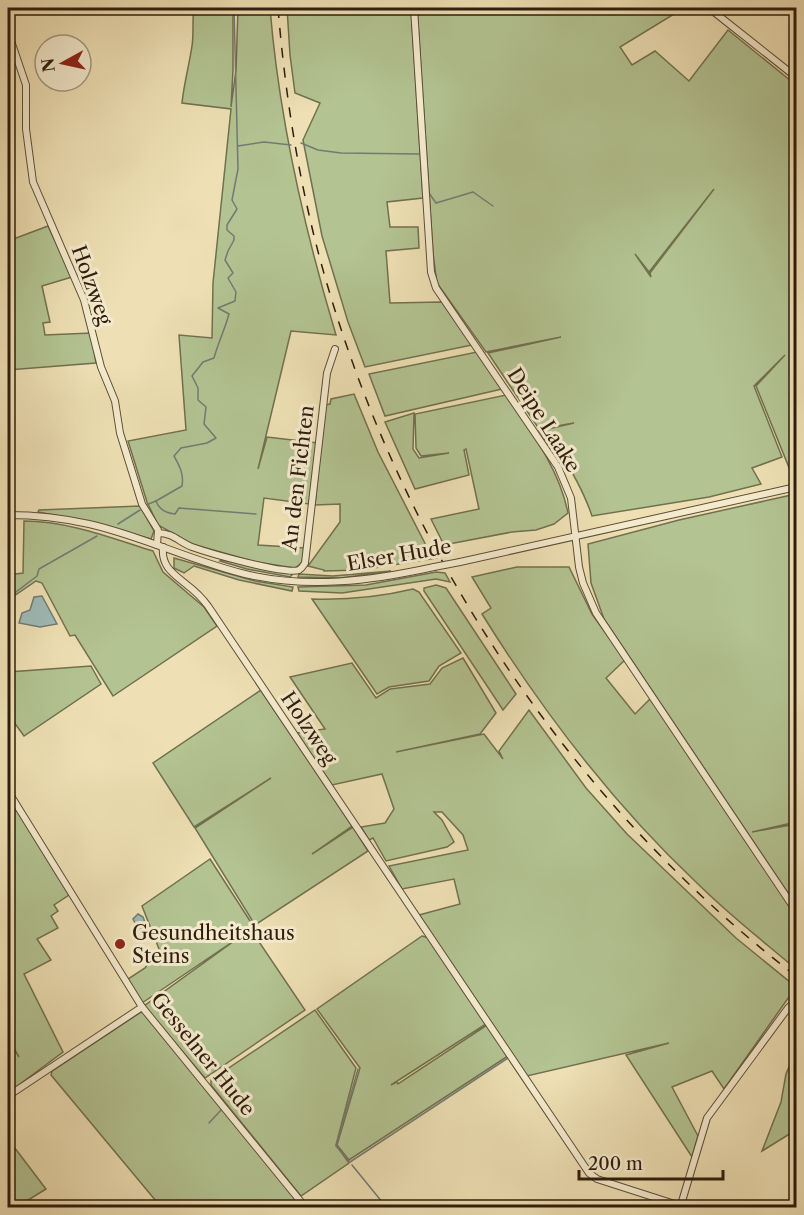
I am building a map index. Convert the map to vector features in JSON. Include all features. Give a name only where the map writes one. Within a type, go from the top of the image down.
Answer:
[{"type":"street","name":"Deipe Laake","points":[[414,8],[430,272],[436,288],[558,466],[571,498],[583,583],[596,614],[796,911]]},
{"type":"street","points":[[709,8],[796,77]]},
{"type":"street","name":"Holzweg","points":[[8,32],[26,86],[26,129],[33,182],[84,300],[101,367],[115,401],[120,433],[142,504],[158,533],[163,559],[168,570],[195,591],[208,606],[591,1175],[680,1207]]},
{"type":"street","name":"An den Fichten","points":[[158,533],[169,533],[191,546],[227,558],[270,567],[301,569],[305,563],[327,373],[335,349]]},
{"type":"street","name":"Elser Hude","points":[[8,515],[32,515],[90,524],[245,574],[308,582],[365,580],[460,562],[796,487]]},
{"type":"street","name":"Gesselner Hude","points":[[8,791],[142,1007],[306,1208]]},
{"type":"street","points":[[680,1207],[707,1118],[788,1008],[796,1001]]},
{"type":"street","points":[[8,1096],[142,1007]]},
{"type":"green space","points":[[194,8],[233,8],[231,107],[236,70],[238,8],[270,8],[274,50],[294,173],[313,254],[336,335],[291,331],[258,469],[267,437],[318,443],[309,504],[264,498],[258,545],[305,548],[303,562],[295,568],[256,562],[192,544],[158,525],[147,502],[128,441],[186,430],[179,335],[212,338],[213,283],[231,109],[182,103],[192,46]]},
{"type":"green space","points":[[287,8],[411,8],[423,198],[387,202],[390,227],[418,227],[419,248],[386,251],[390,303],[442,302],[472,345],[365,367],[348,322],[322,236],[303,140],[320,103],[295,93]]},
{"type":"green space","points":[[417,8],[684,8],[620,47],[632,65],[655,51],[689,81],[728,30],[796,85],[796,474],[792,475],[756,386],[785,355],[754,386],[782,457],[752,468],[761,484],[709,497],[592,516],[563,457],[558,449],[551,450],[539,431],[574,423],[539,429],[488,353],[561,337],[486,352],[437,283],[433,254]],"holes":[[[714,189],[650,273],[651,277],[635,254],[649,272]]]},
{"type":"green space","points":[[48,226],[72,277],[42,286],[50,322],[43,323],[45,335],[91,333],[96,363],[8,370],[8,241]]},
{"type":"green space","points":[[477,352],[502,389],[385,416],[369,374]]},
{"type":"green space","points":[[354,394],[378,452],[431,555],[436,558],[361,570],[324,571],[308,566],[340,522],[340,504],[315,505],[325,405],[330,404],[331,399]]},
{"type":"green space","points":[[506,395],[551,466],[568,513],[554,524],[536,530],[512,532],[449,544],[442,541],[431,519],[479,509],[466,449],[464,450],[469,475],[415,489],[385,422],[414,413],[413,449],[419,458],[449,453],[421,456],[416,448],[415,414]]},
{"type":"green space","points":[[796,494],[796,506],[793,507],[796,507],[796,822],[752,832],[796,824],[796,905],[604,619],[591,583],[588,544],[679,520]]},
{"type":"green space","points":[[140,506],[154,531],[151,539],[92,522],[38,512],[39,510]]},
{"type":"green space","points":[[24,521],[73,527],[153,551],[163,572],[204,607],[217,626],[113,696],[75,635],[70,636],[42,583],[36,581],[8,600],[8,575],[23,573]]},
{"type":"green space","points":[[174,558],[255,581],[293,587],[292,591],[239,580],[194,566],[184,573],[174,568]]},
{"type":"green space","points":[[220,561],[290,572],[292,575],[290,577],[247,569]]},
{"type":"green space","points":[[517,567],[569,567],[592,614],[625,660],[606,678],[635,714],[651,698],[796,913],[796,969],[733,916],[666,853],[581,756],[505,650],[482,614],[491,608],[472,577]]},
{"type":"green space","points":[[391,571],[341,578],[298,577],[299,574],[333,576]]},
{"type":"green space","points":[[436,572],[445,573],[450,582],[436,579],[342,593],[299,591],[298,587],[366,585]]},
{"type":"green space","points":[[436,585],[446,588],[516,694],[503,710],[424,591],[424,588]]},
{"type":"green space","points":[[413,589],[419,592],[461,653],[439,666],[429,681],[389,687],[377,694],[312,599],[363,597]]},
{"type":"green space","points":[[463,658],[496,713],[480,734],[396,752],[484,734],[503,759],[499,751],[529,710],[586,788],[627,834],[736,938],[796,987],[724,1089],[712,1071],[672,1087],[698,1136],[692,1157],[626,1055],[669,1043],[527,1076],[419,915],[460,904],[454,879],[402,889],[389,866],[468,850],[463,835],[442,812],[434,812],[442,820],[454,842],[447,847],[386,861],[373,838],[369,840],[361,827],[385,823],[394,809],[382,774],[332,785],[297,733],[325,729],[290,677],[352,663],[376,698],[390,689],[430,684],[442,668]]},
{"type":"green space","points":[[91,666],[101,684],[24,736],[8,714],[8,672]]},
{"type":"green space","points":[[261,690],[352,826],[312,854],[353,827],[368,851],[255,925],[195,828],[271,778],[194,827],[153,763]]},
{"type":"green space","points":[[10,799],[69,895],[54,905],[58,911],[51,916],[58,928],[37,939],[51,960],[24,974],[63,1052],[8,1093],[8,1039],[19,1057],[8,1037],[8,801]]},
{"type":"green space","points":[[210,859],[254,927],[251,930],[305,1010],[205,1078],[144,1006],[244,934],[142,1003],[128,979],[145,968],[159,949],[142,906]]},
{"type":"green space","points":[[422,936],[429,938],[486,1024],[391,1085],[397,1082],[398,1084],[487,1025],[508,1056],[349,1160],[337,1145],[360,1068],[317,1009]]},
{"type":"green space","points":[[315,1010],[356,1068],[336,1145],[349,1163],[301,1196],[211,1085],[211,1080]]},
{"type":"green space","points":[[141,1012],[304,1207],[161,1207],[51,1075],[52,1071]]},
{"type":"green space","points":[[796,1050],[796,1130],[762,1151],[781,1102],[786,1074],[794,1055],[792,1054]]},
{"type":"green space","points":[[8,1139],[46,1189],[17,1207],[8,1207]]},
{"type":"water","points":[[42,596],[57,624],[40,627],[19,623],[22,613],[30,610],[34,597]]},
{"type":"water","points":[[138,914],[143,917],[147,928],[140,933],[133,919]]},
{"type":"waterway","points":[[156,501],[182,486],[181,471],[174,456],[181,448],[207,443],[216,438],[204,424],[206,407],[198,400],[198,388],[192,376],[203,362],[214,358],[229,314],[218,308],[235,301],[236,292],[228,278],[233,273],[225,260],[234,240],[234,236],[227,230],[227,225],[237,209],[232,200],[238,169],[234,8]]},
{"type":"waterway","points":[[238,146],[264,142],[291,145]]},
{"type":"waterway","points":[[301,143],[318,150],[341,153],[419,154]]},
{"type":"waterway","points":[[429,193],[436,203],[473,192],[493,206]]},
{"type":"waterway","points":[[146,505],[156,501],[163,510],[175,514],[179,508],[256,514]]},
{"type":"waterway","points":[[118,524],[140,510]]},
{"type":"waterway","points":[[8,595],[12,595],[37,576],[39,569],[97,536]]},
{"type":"waterway","points":[[358,1069],[336,1146],[350,1162],[508,1058]]},
{"type":"waterway","points":[[209,1123],[222,1109]]},
{"type":"waterway","points":[[352,1165],[387,1208]]},
{"type":"railway","points":[[278,8],[293,135],[320,259],[353,363],[394,465],[443,563],[500,656],[564,745],[635,829],[712,906],[796,976]]},
{"type":"place","name":"Gesundheitshaus Steins","points":[[120,944]]}]
